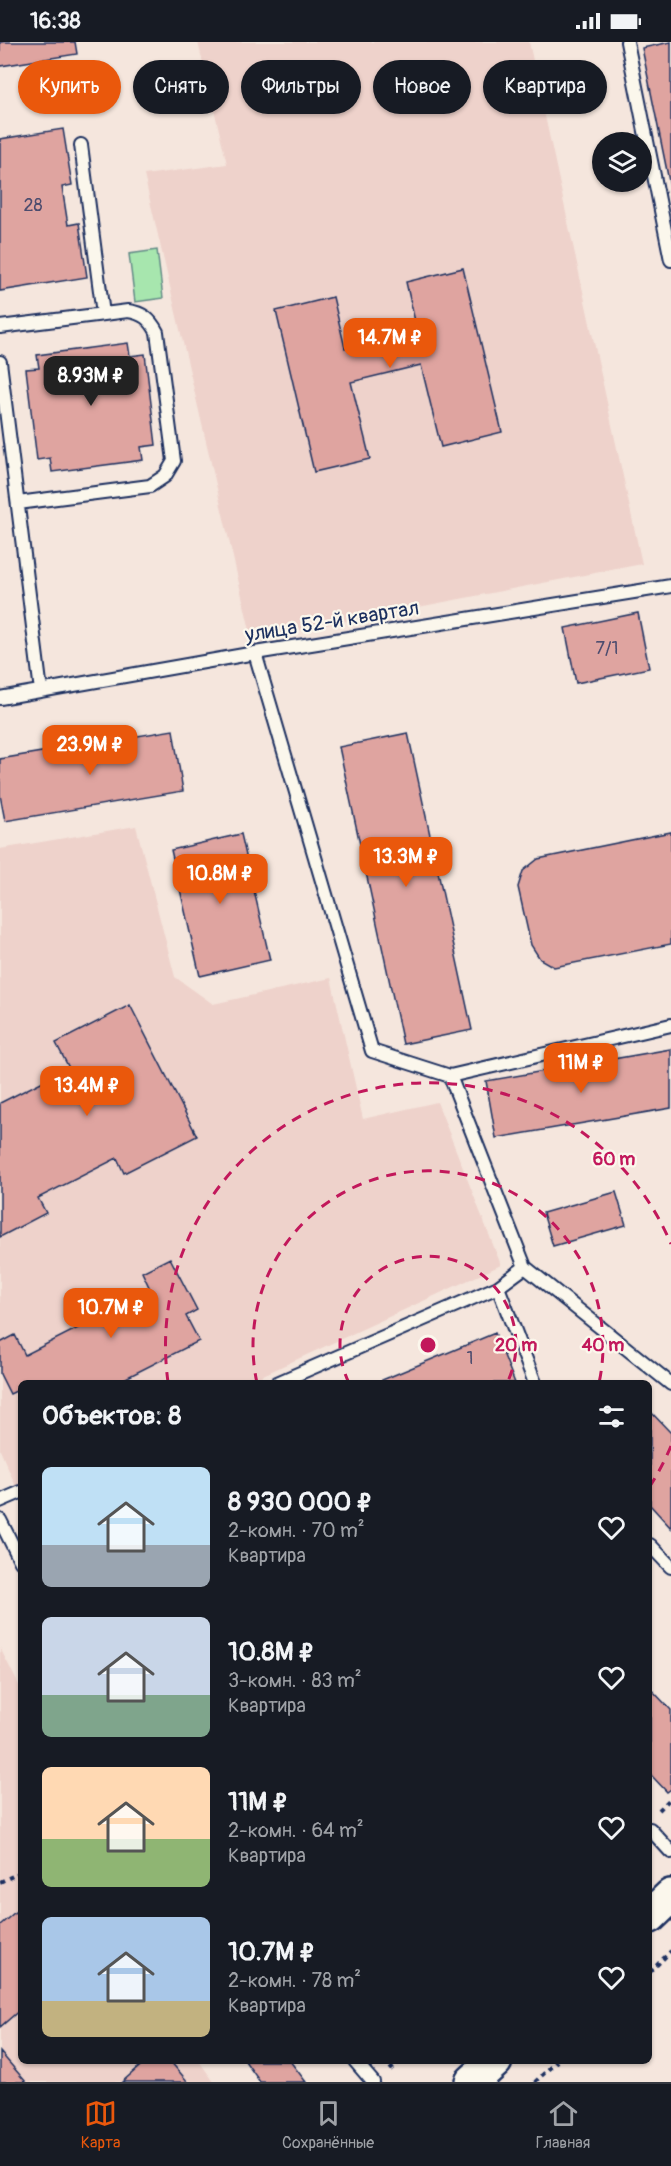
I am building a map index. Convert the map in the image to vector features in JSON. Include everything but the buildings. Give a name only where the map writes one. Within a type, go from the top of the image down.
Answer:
[{"type":"street","points":[[652,1914],[671,1896]]},
{"type":"street","points":[[472,2082],[492,2064]]},
{"type":"lane","points":[[627,42],[671,260]]},
{"type":"lane","points":[[81,145],[103,314]]},
{"type":"lane","points":[[0,327],[128,311],[138,312],[152,322],[157,332],[174,461],[165,476],[150,486],[18,503]]},
{"type":"lane","points":[[0,362],[41,691]]},
{"type":"lane","name":"улица 52-й квартал","points":[[0,698],[255,653],[671,586]]},
{"type":"lane","points":[[255,653],[372,1051],[450,1076],[671,1025]]},
{"type":"lane","points":[[450,1076],[525,1267],[671,1384]]},
{"type":"lane","points":[[285,1380],[498,1287],[525,1267]]},
{"type":"lane","points":[[498,1287],[534,1380]]},
{"type":"lane","points":[[0,1501],[18,1493]]},
{"type":"lane","points":[[0,1520],[18,1556]]},
{"type":"lane","points":[[652,1547],[671,1567]]},
{"type":"lane","points":[[652,1831],[671,1852]]},
{"type":"lane","points":[[358,2064],[373,2082]]},
{"type":"path","points":[[0,1882],[18,1873]]},
{"type":"path","points":[[652,1969],[671,1951]]},
{"type":"path","points":[[535,2082],[554,2064]]},
{"type":"shaded area","points":[[198,42],[529,42],[533,60],[483,60],[483,114],[545,114],[642,564],[252,639],[144,175],[227,164],[215,114],[229,114],[229,60],[202,60]]},
{"type":"shaded area","points":[[136,826],[175,977],[213,1004],[331,978],[363,1119],[437,1102],[501,1265],[252,1380],[18,1380],[17,1489],[0,1450],[0,849]]},
{"type":"shaded area","points":[[0,1648],[18,1683],[18,2064],[201,2064],[214,2082],[0,2082]]},
{"type":"green space","points":[[157,250],[163,298],[135,302],[129,254]]}]
